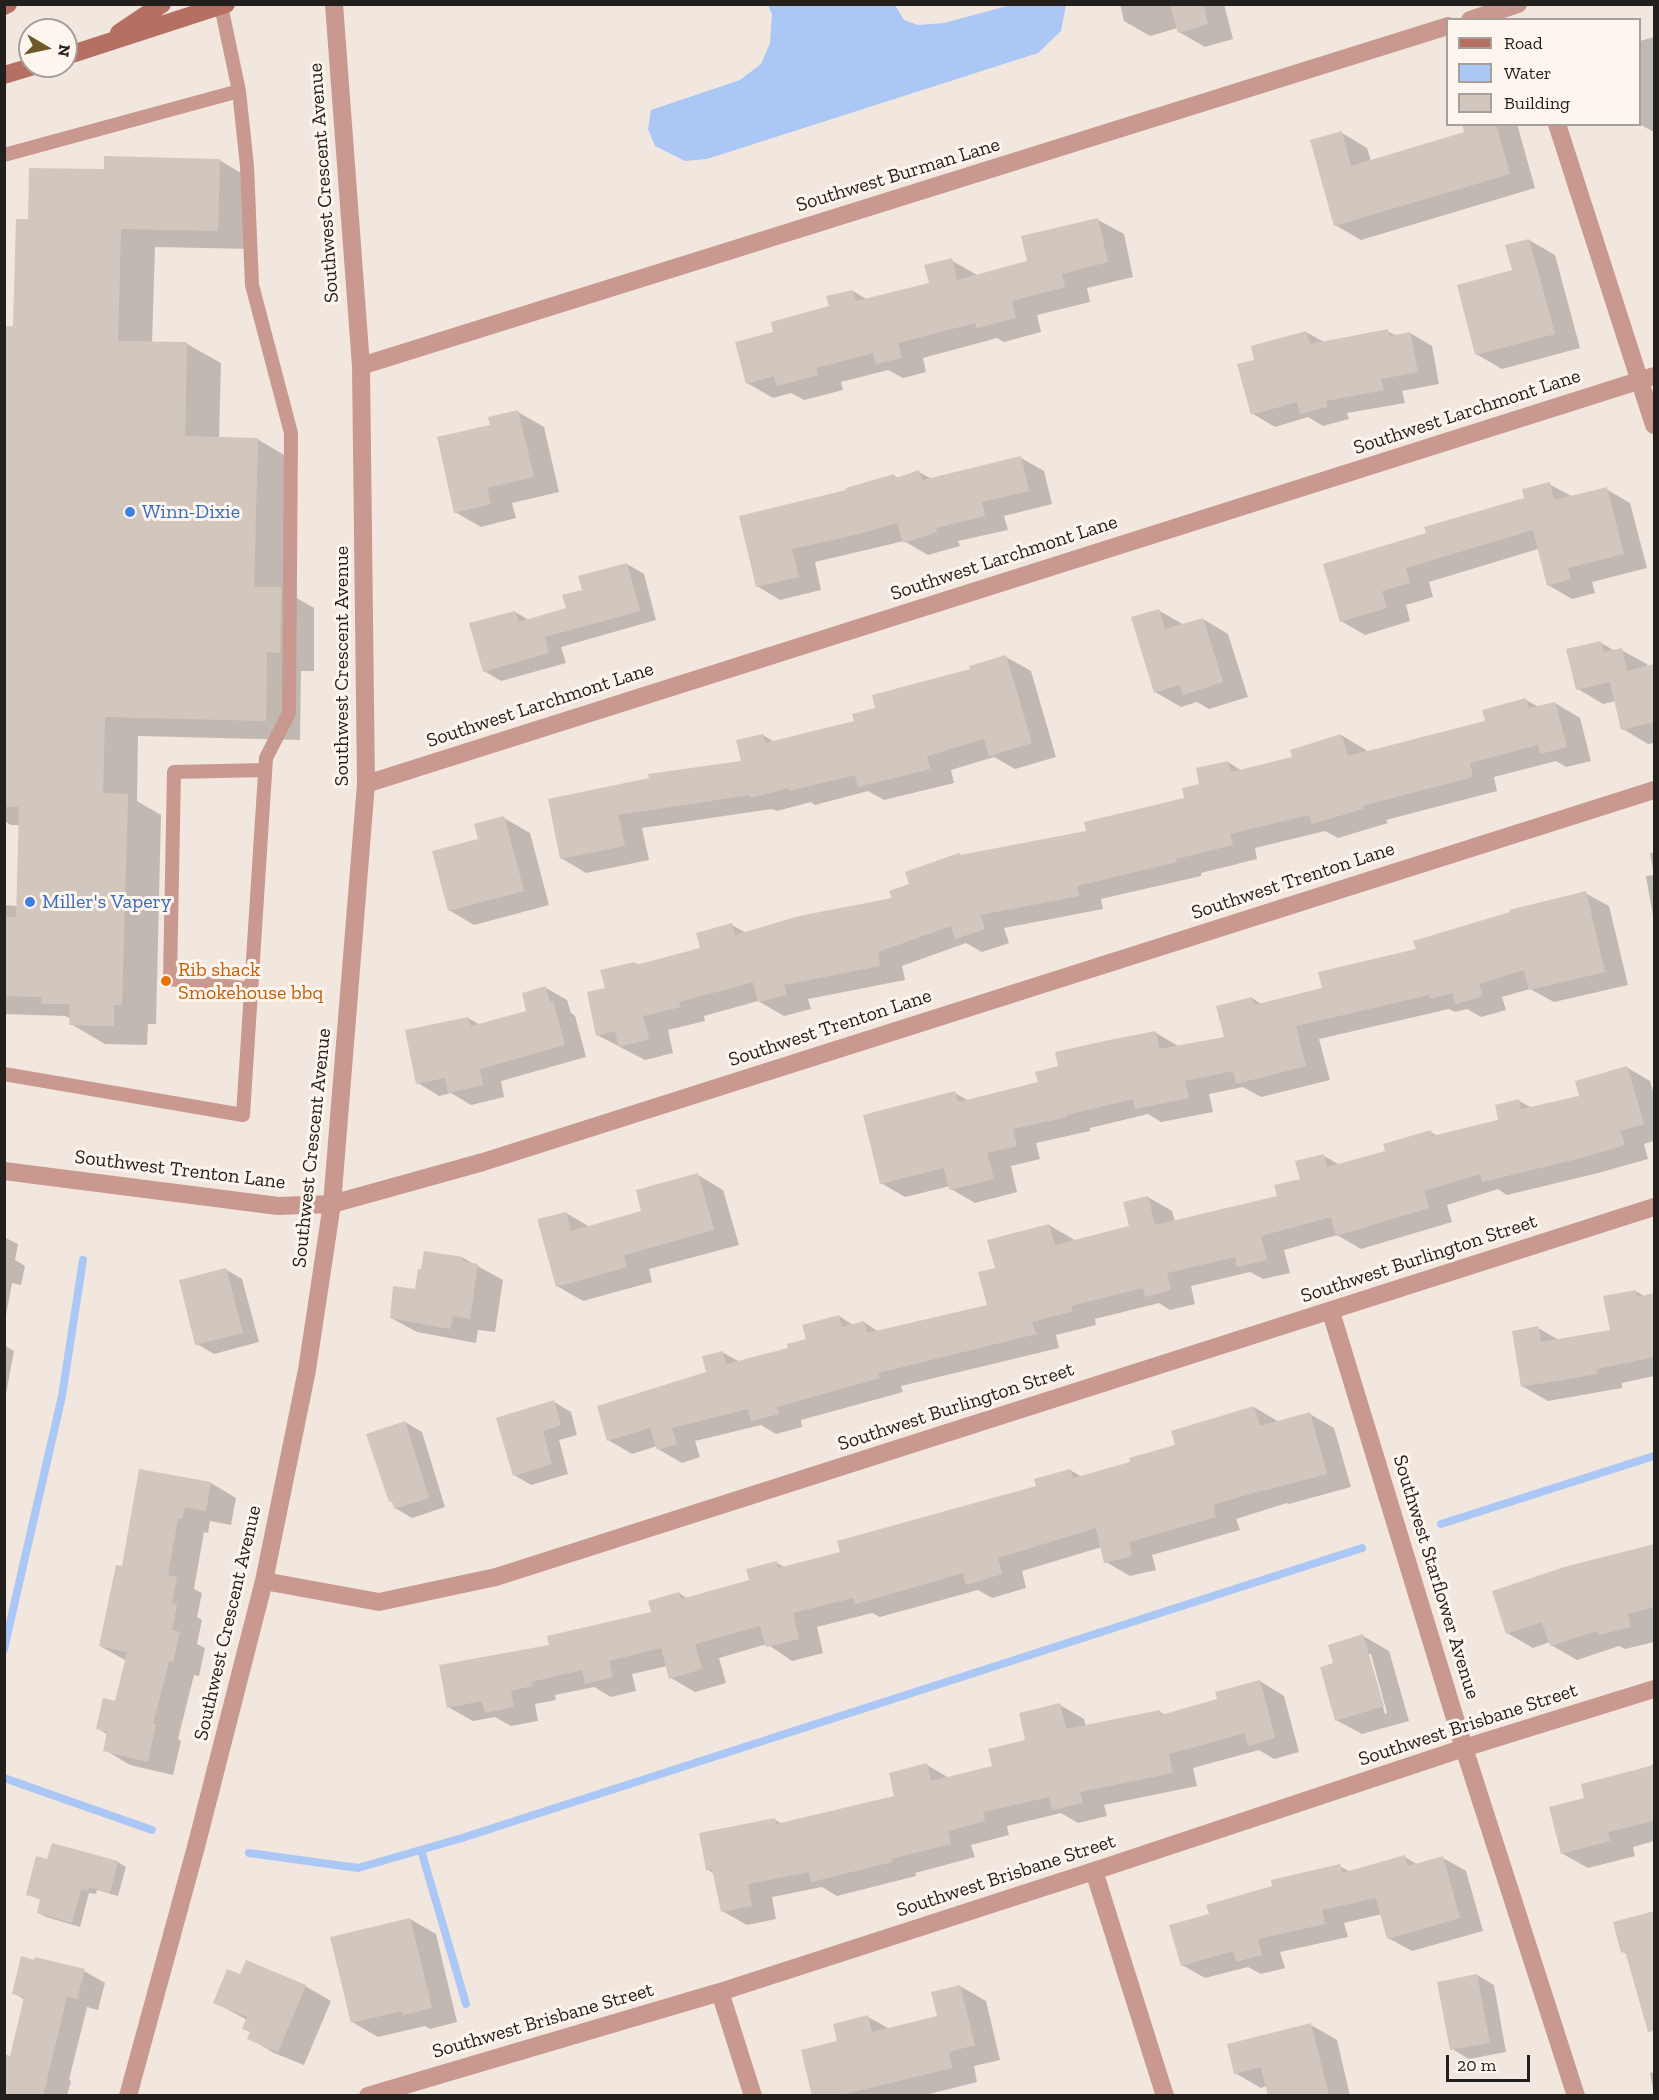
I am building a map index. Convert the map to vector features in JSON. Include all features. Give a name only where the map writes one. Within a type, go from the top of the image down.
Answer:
[{"type":"main road","points":[[102,44],[162,4]]},
{"type":"main road","points":[[78,52],[224,5]]},
{"type":"street","name":"Southwest Crescent Avenue","points":[[131,2095],[264,1581],[307,1370],[332,1204],[366,784],[361,366],[334,4]]},
{"type":"street","points":[[1476,18],[1518,4]]},
{"type":"street","name":"Southwest Burman Lane","points":[[361,366],[1446,27]]},
{"type":"street","points":[[1558,126],[1648,378],[1654,425]]},
{"type":"street","name":"Southwest Larchmont Lane","points":[[366,784],[1648,378]]},
{"type":"street","name":"Southwest Trenton Lane","points":[[4,1171],[278,1206],[332,1204],[483,1162],[1654,790]]},
{"type":"street","name":"Southwest Burlington Street","points":[[264,1581],[379,1602],[496,1576],[1331,1312],[1654,1207]]},
{"type":"street","name":"Southwest Starflower Avenue","points":[[1331,1312],[1464,1748],[1575,2096]]},
{"type":"street","name":"Southwest Brisbane Street","points":[[368,2096],[720,1992],[1464,1748],[1654,1689]]},
{"type":"street","points":[[1094,1871],[1165,2096]]},
{"type":"street","points":[[720,1992],[753,2096]]},
{"type":"lane","points":[[4,1074],[243,1114],[266,758],[289,713],[291,434],[252,285],[247,166],[239,91],[224,5]]},
{"type":"lane","points":[[4,154],[239,91]]},
{"type":"lane","points":[[251,989],[170,979],[174,772],[265,771]]},
{"type":"water","points":[[768,5],[895,5],[904,20],[918,25],[944,23],[1011,5],[1066,5],[1061,31],[1038,53],[707,159],[685,161],[655,146],[648,129],[651,110],[740,80],[761,64],[770,43],[772,14]]},
{"type":"building","points":[[1170,4],[1203,4],[1208,24],[1178,33]]},
{"type":"building","points":[[1462,126],[1497,126],[1510,174],[1334,226],[1310,140],[1342,131],[1351,166],[1464,132]]},
{"type":"building","name":"Winn-Dixie","points":[[104,156],[220,159],[218,231],[121,229],[118,341],[187,342],[185,436],[258,438],[254,587],[281,587],[280,653],[267,652],[266,721],[105,717],[103,793],[128,794],[122,1005],[114,1005],[114,1026],[69,1025],[70,1004],[41,1004],[42,997],[4,996],[4,917],[16,917],[19,807],[4,807],[4,326],[13,326],[16,219],[28,219],[29,168],[104,169]]},
{"type":"building","points":[[1098,218],[1108,262],[1062,274],[1065,287],[1012,301],[1016,318],[977,328],[975,323],[898,343],[902,358],[876,364],[873,353],[816,368],[818,375],[777,386],[774,376],[746,384],[735,342],[773,332],[771,322],[829,306],[826,296],[853,290],[856,301],[929,283],[924,265],[952,258],[957,280],[1027,261],[1021,236]]},
{"type":"building","points":[[1529,239],[1555,334],[1475,355],[1457,285],[1512,270],[1505,245]]},
{"type":"building","points":[[1388,329],[1389,336],[1410,332],[1418,372],[1381,379],[1384,390],[1326,401],[1327,407],[1300,414],[1297,402],[1251,415],[1237,364],[1254,360],[1251,346],[1306,331],[1310,344]]},
{"type":"building","points":[[518,410],[534,477],[487,488],[491,504],[454,513],[437,437],[490,425],[488,417]]},
{"type":"building","points":[[1021,456],[1029,491],[982,502],[985,516],[936,528],[937,532],[903,543],[897,523],[792,549],[799,577],[756,587],[739,516],[846,490],[846,488],[894,474],[896,478],[919,470],[922,480]]},
{"type":"building","points":[[1550,482],[1554,500],[1607,487],[1624,554],[1568,568],[1571,579],[1547,586],[1533,530],[1406,568],[1410,583],[1382,591],[1387,608],[1340,622],[1323,564],[1426,533],[1424,527],[1524,498],[1522,489]]},
{"type":"building","points":[[627,563],[640,611],[545,637],[549,653],[483,672],[469,623],[515,611],[519,622],[566,608],[562,595],[582,590],[578,576]]},
{"type":"building","points":[[1159,609],[1165,629],[1203,618],[1223,682],[1183,695],[1179,685],[1154,693],[1131,617]]},
{"type":"building","points":[[1601,641],[1604,652],[1622,648],[1627,671],[1654,664],[1654,722],[1621,730],[1610,682],[1576,690],[1566,649]]},
{"type":"building","points":[[1006,655],[1032,743],[989,756],[984,739],[927,756],[930,769],[858,787],[855,775],[750,798],[750,795],[618,815],[625,846],[560,859],[548,799],[649,778],[648,774],[741,761],[736,740],[763,734],[765,743],[854,721],[852,714],[875,708],[872,695],[970,669],[969,666]]},
{"type":"building","points":[[1526,698],[1529,708],[1555,702],[1567,747],[1540,754],[1538,745],[1470,763],[1473,777],[1362,806],[1363,809],[1312,824],[1309,815],[1230,834],[1233,845],[1176,859],[1177,862],[1077,886],[1079,896],[980,915],[985,929],[955,939],[951,926],[878,952],[880,966],[784,985],[787,995],[758,1002],[753,982],[679,1002],[681,1007],[643,1016],[649,1039],[619,1047],[615,1031],[596,1036],[587,992],[605,988],[600,970],[635,962],[636,965],[700,948],[696,933],[732,923],[735,935],[799,916],[892,898],[889,891],[909,884],[905,872],[959,853],[960,855],[1086,831],[1084,822],[1184,798],[1182,788],[1199,784],[1196,768],[1228,761],[1231,772],[1292,757],[1290,750],[1341,734],[1348,756],[1485,721],[1482,710]]},
{"type":"building","points":[[504,816],[524,891],[448,911],[432,851],[478,839],[474,824]]},
{"type":"building","points":[[1586,891],[1605,972],[1529,990],[1524,970],[1479,984],[1483,996],[1456,1004],[1452,993],[1430,999],[1429,995],[1296,1026],[1306,1066],[1236,1084],[1233,1071],[1185,1081],[1189,1098],[1135,1109],[1133,1099],[1013,1129],[1017,1146],[987,1153],[994,1179],[949,1190],[944,1168],[880,1184],[863,1115],[955,1091],[958,1102],[1038,1082],[1035,1072],[1058,1066],[1055,1052],[1109,1040],[1156,1031],[1159,1049],[1224,1037],[1216,1006],[1252,997],[1254,1005],[1322,988],[1318,972],[1416,949],[1413,941],[1510,912],[1509,910]]},
{"type":"building","points":[[546,986],[550,1002],[553,1001],[565,1045],[480,1069],[483,1085],[448,1093],[445,1078],[416,1084],[405,1030],[468,1017],[471,1026],[526,1011],[522,993]]},
{"type":"building","points":[[1627,1066],[1644,1124],[1620,1131],[1625,1145],[1482,1182],[1480,1174],[1424,1191],[1429,1208],[1336,1236],[1331,1217],[1261,1236],[1267,1260],[1237,1267],[1235,1257],[1167,1273],[1171,1290],[1145,1297],[1143,1288],[1071,1306],[1073,1311],[1032,1322],[1036,1334],[878,1373],[880,1378],[777,1407],[779,1414],[751,1421],[748,1409],[672,1428],[677,1444],[657,1450],[650,1428],[607,1441],[597,1406],[706,1372],[702,1356],[723,1351],[726,1364],[788,1348],[787,1344],[806,1339],[802,1325],[839,1315],[842,1327],[864,1321],[867,1333],[987,1305],[978,1272],[995,1268],[987,1240],[1049,1224],[1055,1245],[1129,1226],[1123,1202],[1148,1196],[1155,1225],[1277,1196],[1274,1185],[1300,1179],[1295,1161],[1324,1154],[1327,1167],[1385,1151],[1383,1144],[1431,1130],[1432,1136],[1498,1120],[1495,1105],[1519,1099],[1521,1109],[1579,1096],[1575,1081]]},
{"type":"building","points":[[698,1173],[714,1230],[624,1255],[627,1267],[556,1287],[537,1219],[566,1212],[571,1231],[641,1211],[636,1190]]},
{"type":"building","points":[[424,1251],[463,1257],[463,1261],[478,1264],[470,1319],[453,1316],[450,1329],[390,1318],[393,1286],[415,1289]]},
{"type":"building","points":[[226,1268],[243,1333],[195,1345],[179,1280]]},
{"type":"building","points":[[1636,1290],[1637,1297],[1654,1293],[1654,1357],[1597,1369],[1597,1374],[1521,1387],[1512,1331],[1538,1326],[1541,1342],[1610,1330],[1603,1296]]},
{"type":"building","points":[[554,1400],[561,1425],[543,1431],[552,1464],[513,1476],[496,1418]]},
{"type":"building","points":[[1254,1406],[1260,1426],[1310,1412],[1327,1474],[1213,1505],[1216,1517],[1129,1542],[1132,1556],[1104,1563],[1096,1528],[998,1558],[1002,1574],[966,1585],[963,1573],[855,1604],[853,1598],[793,1613],[799,1639],[766,1647],[760,1626],[695,1644],[702,1669],[669,1679],[661,1648],[609,1661],[613,1677],[585,1684],[582,1670],[531,1682],[532,1686],[511,1691],[514,1707],[485,1713],[482,1701],[447,1708],[439,1665],[549,1645],[547,1636],[651,1612],[648,1601],[679,1592],[681,1599],[749,1580],[746,1569],[777,1561],[778,1568],[840,1552],[837,1541],[1036,1486],[1034,1479],[1070,1469],[1073,1478],[1130,1462],[1129,1458],[1175,1445],[1171,1431]]},
{"type":"building","points":[[405,1421],[429,1498],[394,1509],[392,1501],[389,1502],[366,1434]]},
{"type":"building","points":[[139,1469],[211,1482],[206,1511],[185,1507],[182,1519],[178,1518],[168,1575],[177,1577],[172,1603],[177,1604],[172,1630],[180,1632],[173,1662],[169,1661],[153,1724],[156,1724],[148,1762],[103,1751],[107,1732],[96,1729],[103,1698],[115,1701],[127,1652],[99,1646],[116,1565],[122,1566]]},
{"type":"building","points":[[1654,1544],[1654,1607],[1628,1614],[1631,1627],[1598,1635],[1597,1631],[1550,1646],[1542,1622],[1506,1634],[1492,1591],[1564,1567]]},
{"type":"building","points":[[1363,1634],[1384,1706],[1335,1721],[1320,1667],[1333,1663],[1328,1645]]},
{"type":"building","points":[[1260,1680],[1275,1738],[1248,1746],[1245,1733],[1169,1754],[1173,1773],[1080,1792],[1083,1803],[1052,1810],[1049,1797],[983,1812],[985,1821],[948,1831],[951,1844],[891,1859],[892,1862],[811,1882],[809,1872],[748,1884],[752,1906],[721,1912],[712,1869],[706,1870],[699,1833],[775,1818],[776,1824],[894,1796],[889,1773],[927,1763],[931,1781],[992,1766],[988,1749],[1025,1740],[1019,1713],[1060,1703],[1066,1729],[1160,1710],[1161,1715],[1217,1699],[1215,1692]]},
{"type":"building","points":[[1654,1765],[1654,1821],[1608,1832],[1610,1841],[1561,1854],[1549,1807],[1584,1798],[1581,1784]]},
{"type":"building","points":[[52,1843],[118,1861],[110,1893],[89,1887],[88,1891],[81,1889],[72,1923],[37,1913],[40,1899],[26,1895],[36,1856],[47,1859]]},
{"type":"building","points":[[1405,1855],[1408,1866],[1443,1856],[1460,1918],[1387,1939],[1376,1898],[1322,1910],[1325,1924],[1258,1939],[1262,1955],[1236,1962],[1233,1951],[1181,1966],[1169,1925],[1209,1914],[1206,1905],[1272,1886],[1271,1880],[1340,1864],[1342,1873]]},
{"type":"building","points":[[1654,1911],[1654,2031],[1648,2032],[1625,1951],[1621,1953],[1613,1922]]},
{"type":"building","points":[[410,1918],[432,2008],[403,2015],[402,2011],[351,2023],[330,1937]]},
{"type":"building","points":[[21,1956],[34,1960],[35,1957],[85,1969],[77,1999],[67,1996],[43,2096],[4,2096],[4,2054],[10,2056],[24,1997],[12,1994]]},
{"type":"building","points":[[246,1960],[306,1985],[278,2052],[247,2039],[250,2032],[242,2029],[247,2017],[213,2003],[227,1969],[240,1974]]},
{"type":"building","points":[[1477,1974],[1490,2043],[1450,2050],[1437,1982]]},
{"type":"building","points":[[960,1985],[975,2045],[949,2052],[952,2068],[837,2096],[812,2096],[801,2050],[837,2041],[833,2024],[868,2015],[872,2032],[937,2016],[931,1992]]},
{"type":"building","points":[[1311,2023],[1329,2096],[1268,2096],[1261,2067],[1234,2074],[1227,2044]]},
{"type":"waterway","points":[[4,1649],[62,1396],[83,1260]]},
{"type":"waterway","points":[[1441,1524],[1654,1456]]},
{"type":"waterway","points":[[249,1853],[358,1868],[462,1838],[1362,1548]]},
{"type":"waterway","points":[[4,1778],[152,1830]]},
{"type":"waterway","points":[[421,1850],[466,2004]]},
{"type":"place","name":"Winn-Dixie","points":[[130,512]]},
{"type":"place","name":"Miller's Vapery","points":[[30,902]]},
{"type":"place","name":"Rib shack Smokehouse bbq","points":[[166,981]]}]
